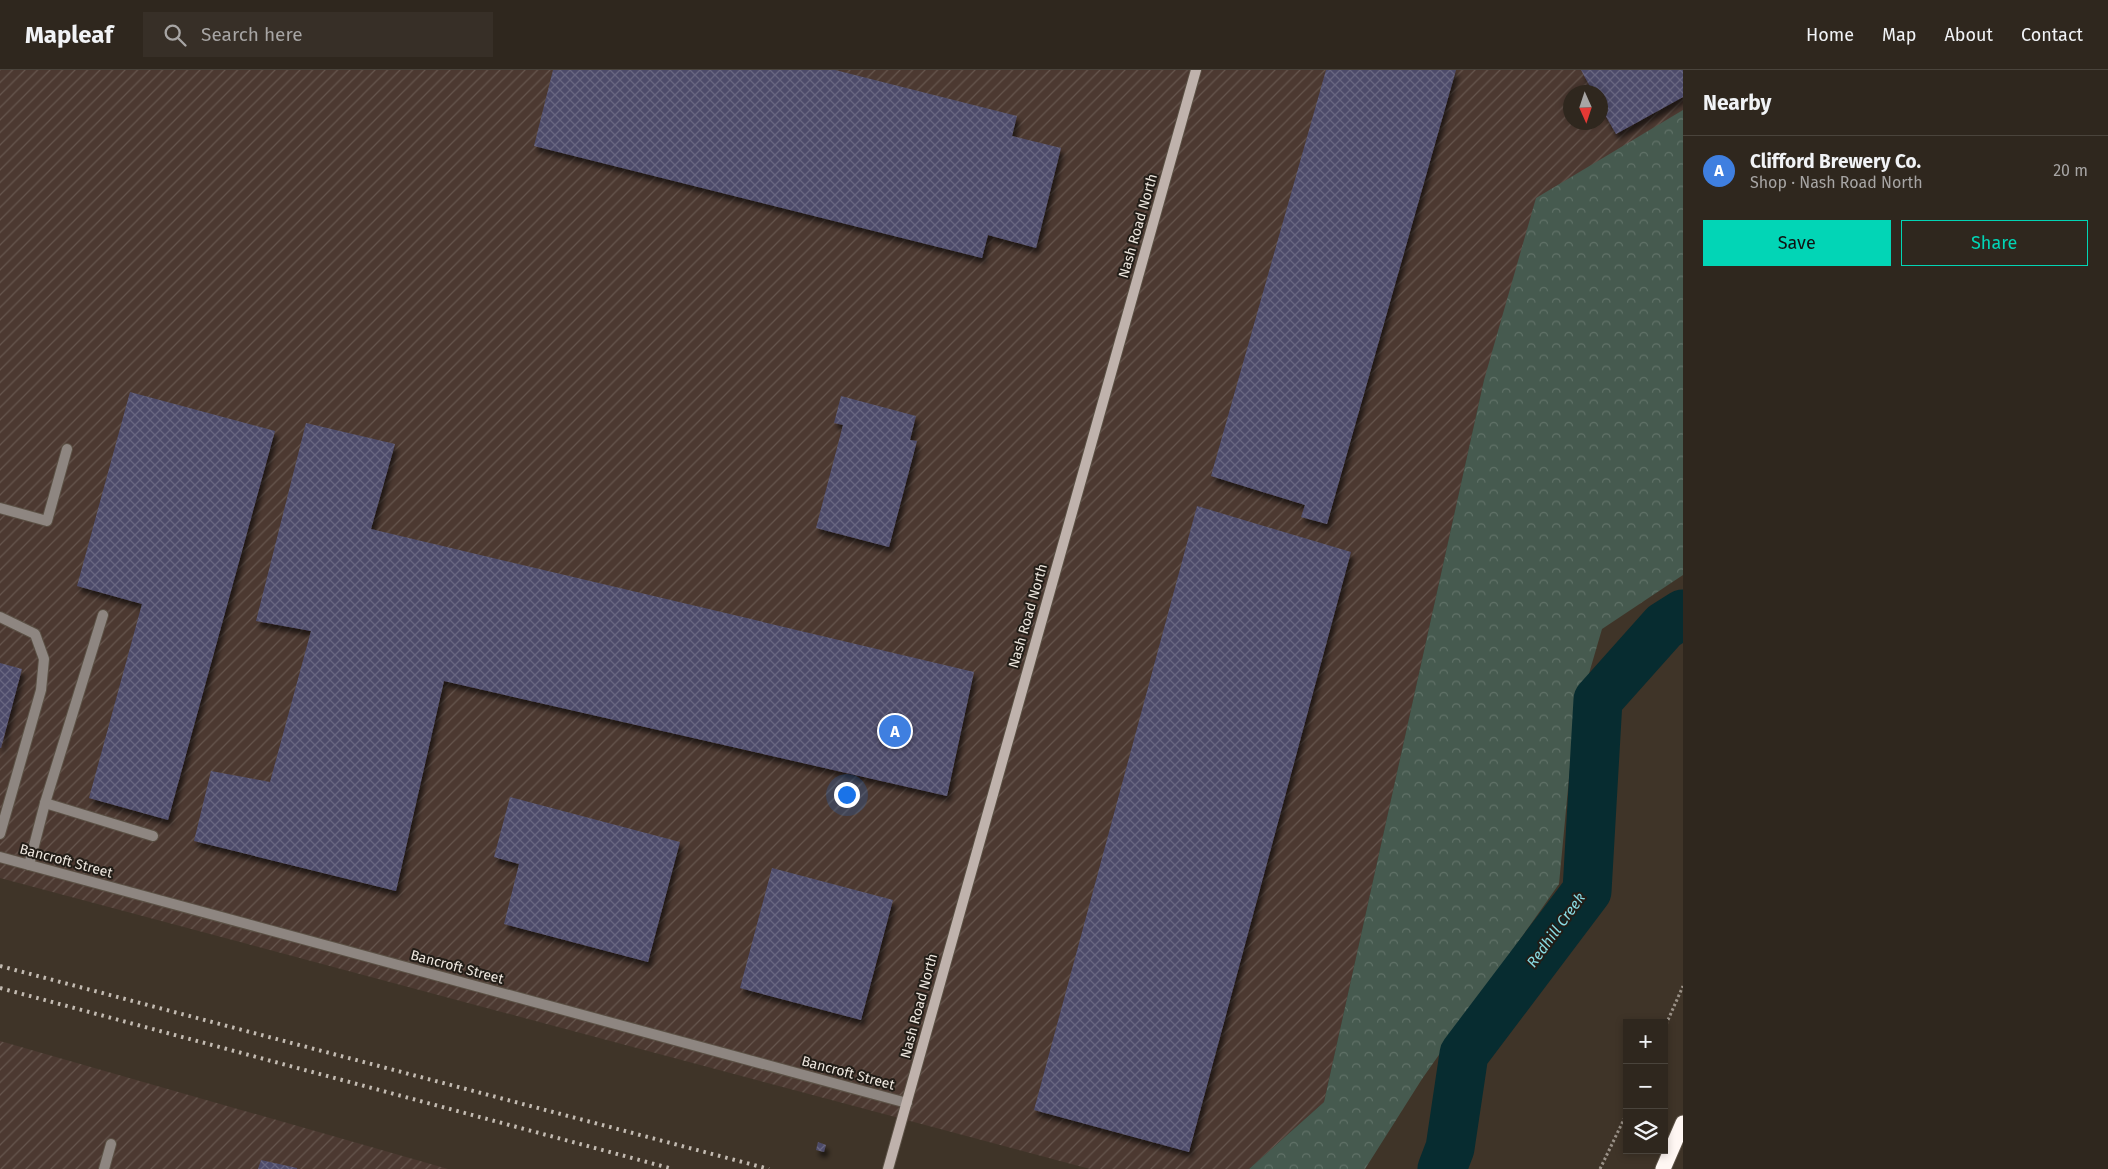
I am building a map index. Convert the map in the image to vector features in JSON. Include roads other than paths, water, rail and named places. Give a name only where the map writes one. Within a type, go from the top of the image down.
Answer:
[{"type":"highway","points":[[1663,1169],[1683,1122]]},
{"type":"main road","name":"Nash Road North","points":[[888,1169],[1196,70]]},
{"type":"street","points":[[0,508],[47,521],[67,449]]},
{"type":"street","points":[[29,865],[45,803],[103,615]]},
{"type":"street","points":[[0,617],[35,634],[44,659],[40,690],[0,834]]},
{"type":"street","points":[[45,803],[153,836]]},
{"type":"street","name":"Bancroft Street","points":[[0,857],[907,1103]]},
{"type":"street","points":[[104,1169],[111,1144]]},
{"type":"waterway","name":"Redhill Creek","points":[[1442,1169],[1450,1148],[1464,1054],[1587,891],[1598,700],[1664,626],[1683,614]]},
{"type":"railway","points":[[0,966],[769,1169]]},
{"type":"railway","points":[[0,988],[673,1169]]},
{"type":"place","name":"Clifford Brewery Co.","points":[[895,731]]}]
